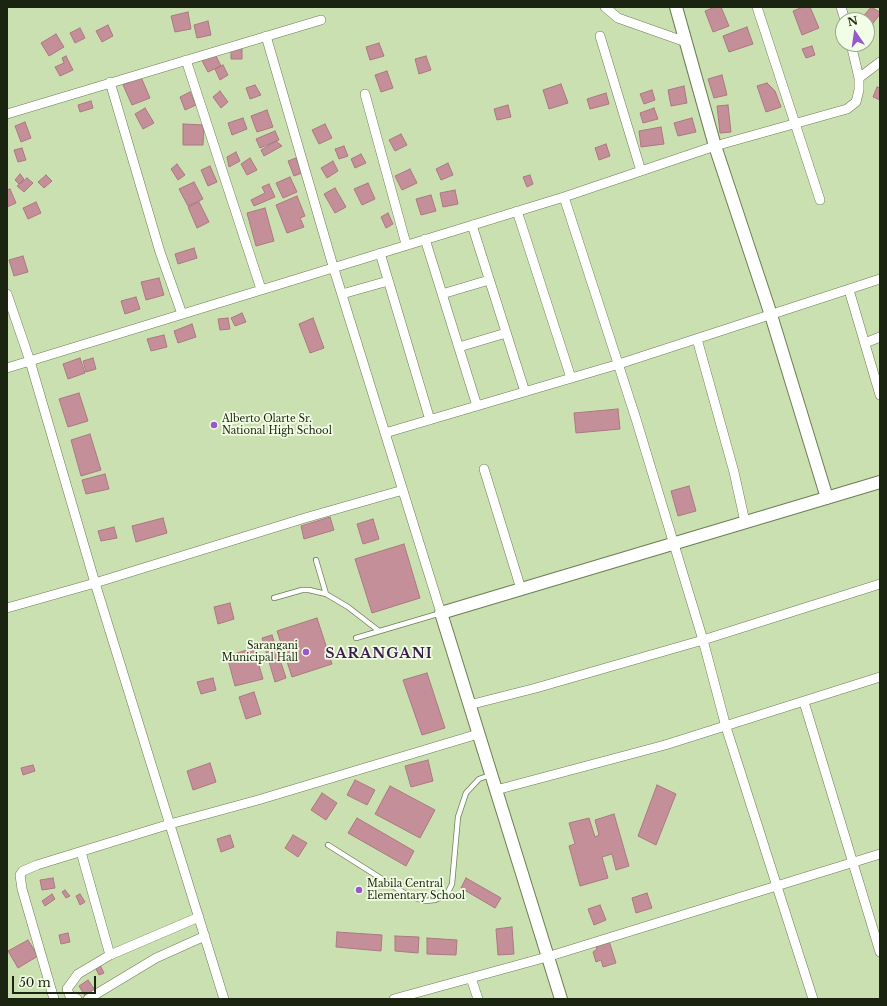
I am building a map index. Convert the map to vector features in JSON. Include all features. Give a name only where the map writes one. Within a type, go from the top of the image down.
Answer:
[{"type":"street","points":[[605,7],[618,18],[686,42]]},
{"type":"street","points":[[676,7],[715,146],[771,315],[827,498]]},
{"type":"street","points":[[757,7],[820,200]]},
{"type":"street","points":[[7,114],[321,20]]},
{"type":"street","points":[[266,36],[333,266],[561,999]]},
{"type":"street","points":[[600,36],[641,171]]},
{"type":"street","points":[[7,368],[333,266],[564,197],[715,146],[847,109],[856,102],[859,90],[859,78],[853,52]]},
{"type":"street","points":[[186,60],[261,289]]},
{"type":"street","points":[[859,78],[880,62]]},
{"type":"street","points":[[110,82],[160,252],[182,314]]},
{"type":"street","points":[[366,94],[406,244]]},
{"type":"street","points":[[564,197],[619,364],[703,640],[726,727],[813,999]]},
{"type":"street","points":[[517,211],[571,378]]},
{"type":"street","points":[[472,225],[525,392]]},
{"type":"street","points":[[425,239],[477,406]]},
{"type":"street","points":[[380,252],[430,420]]},
{"type":"street","points":[[385,433],[619,364],[880,279]]},
{"type":"street","points":[[442,294],[490,280]]},
{"type":"street","points":[[342,294],[388,281]]},
{"type":"street","points":[[849,290],[880,395]]},
{"type":"street","points":[[7,294],[30,361],[95,583],[224,999]]},
{"type":"street","points":[[459,347],[506,333]]},
{"type":"street","points":[[865,344],[880,337]]},
{"type":"street","points":[[697,339],[734,472],[745,522]]},
{"type":"street","points":[[484,469],[521,589]]},
{"type":"street","points":[[441,613],[880,482]]},
{"type":"street","points":[[7,608],[403,490]]},
{"type":"street","points":[[469,705],[536,688],[703,640],[880,584]]},
{"type":"street","points":[[496,790],[584,768],[726,727],[880,678]]},
{"type":"street","points":[[804,702],[880,952]]},
{"type":"street","points":[[54,999],[22,889],[20,875],[29,868],[170,824],[258,800],[478,734]]},
{"type":"street","points":[[80,852],[110,955]]},
{"type":"street","points":[[394,999],[547,957],[880,854]]},
{"type":"street","points":[[77,999],[70,996],[67,990],[78,974],[110,955],[199,917]]},
{"type":"street","points":[[88,999],[156,958],[205,936]]},
{"type":"street","points":[[471,978],[478,999]]},
{"type":"lane","points":[[316,560],[326,594]]},
{"type":"lane","points":[[274,598],[302,590],[310,590],[326,594],[348,607],[379,631]]},
{"type":"lane","points":[[356,638],[441,613]]},
{"type":"lane","points":[[328,845],[409,896],[425,900],[435,900],[447,894],[452,884],[458,817],[466,793],[479,779],[491,775]]},
{"type":"building","points":[[715,7],[721,7],[729,26],[713,32],[705,11]]},
{"type":"building","points":[[803,7],[810,7],[819,28],[802,35],[793,11]]},
{"type":"building","points":[[871,7],[880,12],[880,14],[875,21],[875,12],[867,12]]},
{"type":"building","points":[[188,12],[191,29],[175,32],[171,16]]},
{"type":"building","points":[[208,21],[211,35],[197,38],[194,25]]},
{"type":"building","points":[[108,25],[113,36],[102,42],[96,31]]},
{"type":"building","points":[[747,27],[753,44],[729,52],[723,36]]},
{"type":"building","points":[[80,28],[85,38],[75,43],[70,33]]},
{"type":"building","points":[[56,34],[64,47],[49,56],[41,43]]},
{"type":"building","points":[[379,43],[384,56],[370,60],[366,47]]},
{"type":"building","points":[[812,46],[815,55],[806,58],[802,49]]},
{"type":"building","points":[[231,48],[242,48],[242,59],[231,59]]},
{"type":"building","points":[[214,52],[221,66],[208,72],[201,59]]},
{"type":"building","points":[[66,56],[73,70],[60,76],[55,67],[64,63],[62,58]]},
{"type":"building","points":[[426,56],[431,70],[419,74],[415,59]]},
{"type":"building","points":[[223,65],[228,75],[220,80],[215,69]]},
{"type":"building","points":[[387,71],[393,88],[381,92],[375,75]]},
{"type":"building","points":[[722,75],[727,95],[714,98],[708,79]]},
{"type":"building","points":[[141,77],[150,98],[132,105],[123,85]]},
{"type":"building","points":[[767,83],[775,91],[781,107],[766,112],[757,86]]},
{"type":"building","points":[[561,84],[568,103],[549,109],[543,90]]},
{"type":"building","points":[[255,85],[261,95],[250,99],[246,88]]},
{"type":"building","points":[[684,86],[687,103],[671,106],[668,90]]},
{"type":"building","points":[[877,87],[880,88],[880,100],[873,97]]},
{"type":"building","points":[[652,90],[655,100],[644,104],[640,94]]},
{"type":"building","points":[[220,91],[228,102],[221,108],[213,97]]},
{"type":"building","points":[[190,92],[196,105],[185,110],[180,97]]},
{"type":"building","points":[[606,93],[609,104],[590,109],[587,99]]},
{"type":"building","points":[[91,101],[93,108],[80,112],[78,105]]},
{"type":"building","points":[[508,105],[511,117],[497,120],[494,109]]},
{"type":"building","points":[[728,105],[731,132],[720,133],[717,106]]},
{"type":"building","points":[[145,108],[154,123],[143,129],[135,114]]},
{"type":"building","points":[[654,108],[658,119],[643,123],[640,113]]},
{"type":"building","points":[[267,110],[273,127],[257,132],[251,116]]},
{"type":"building","points":[[243,118],[247,129],[232,135],[228,123]]},
{"type":"building","points":[[692,118],[696,132],[678,136],[674,123]]},
{"type":"building","points":[[25,122],[31,138],[21,142],[15,126]]},
{"type":"building","points":[[183,124],[204,125],[203,145],[183,145]]},
{"type":"building","points":[[325,124],[332,138],[319,144],[312,130]]},
{"type":"building","points":[[661,127],[664,144],[641,147],[639,131]]},
{"type":"building","points":[[275,131],[279,140],[260,148],[256,139]]},
{"type":"building","points":[[401,134],[407,145],[395,151],[389,140]]},
{"type":"building","points":[[276,141],[282,146],[264,156],[261,150]]},
{"type":"building","points":[[606,144],[610,156],[599,160],[595,148]]},
{"type":"building","points":[[344,146],[348,156],[339,159],[335,149]]},
{"type":"building","points":[[22,148],[26,160],[18,162],[14,150]]},
{"type":"building","points":[[236,152],[240,161],[229,167],[227,157]]},
{"type":"building","points":[[361,154],[366,163],[355,168],[351,159]]},
{"type":"building","points":[[250,158],[257,170],[247,175],[241,164]]},
{"type":"building","points":[[296,158],[302,173],[294,176],[288,161]]},
{"type":"building","points":[[333,161],[338,171],[327,178],[321,168]]},
{"type":"building","points":[[448,163],[453,175],[441,180],[436,169]]},
{"type":"building","points":[[177,164],[185,175],[178,180],[171,169]]},
{"type":"building","points":[[210,166],[217,182],[208,186],[201,170]]},
{"type":"building","points":[[410,169],[417,183],[402,190],[395,176]]},
{"type":"building","points":[[20,174],[24,179],[19,184],[15,180]]},
{"type":"building","points":[[46,175],[52,181],[44,188],[38,182]]},
{"type":"building","points":[[530,175],[533,184],[527,187],[523,177]]},
{"type":"building","points":[[290,177],[297,192],[283,198],[276,183]]},
{"type":"building","points":[[27,178],[33,183],[24,192],[17,186]]},
{"type":"building","points":[[194,182],[203,199],[188,206],[179,189]]},
{"type":"building","points":[[368,183],[375,199],[362,205],[354,189]]},
{"type":"building","points":[[269,184],[275,197],[254,206],[251,200],[265,193],[262,187]]},
{"type":"building","points":[[335,188],[346,207],[335,213],[324,194]]},
{"type":"building","points":[[10,189],[16,203],[7,207],[7,190]]},
{"type":"building","points":[[455,190],[458,204],[443,207],[440,193]]},
{"type":"building","points":[[431,195],[436,211],[421,215],[416,199]]},
{"type":"building","points":[[297,196],[305,216],[300,218],[304,227],[287,233],[276,205]]},
{"type":"building","points":[[36,202],[41,213],[28,219],[23,208]]},
{"type":"building","points":[[199,202],[209,222],[197,228],[188,207]]},
{"type":"building","points":[[265,208],[274,241],[256,246],[247,213]]},
{"type":"building","points":[[388,213],[393,224],[386,228],[381,217]]},
{"type":"building","points":[[194,248],[197,258],[178,264],[175,254]]},
{"type":"building","points":[[23,256],[28,272],[14,276],[9,260]]},
{"type":"building","points":[[159,278],[164,295],[146,300],[141,282]]},
{"type":"building","points":[[136,297],[140,309],[125,314],[121,301]]},
{"type":"building","points":[[242,313],[246,322],[235,326],[231,318]]},
{"type":"building","points":[[228,318],[230,329],[220,330],[218,319]]},
{"type":"building","points":[[313,318],[324,348],[310,353],[299,324]]},
{"type":"building","points":[[192,324],[196,337],[178,343],[174,331]]},
{"type":"building","points":[[164,335],[167,347],[151,351],[147,339]]},
{"type":"building","points":[[80,358],[85,373],[68,379],[63,364]]},
{"type":"building","points":[[93,358],[96,369],[86,372],[83,361]]},
{"type":"building","points":[[79,393],[88,421],[68,427],[59,399]]},
{"type":"building","points":[[618,409],[620,429],[576,433],[574,413]]},
{"type":"building","points":[[90,434],[101,470],[81,476],[71,440]]},
{"type":"building","points":[[105,474],[109,489],[86,494],[82,480]]},
{"type":"building","points":[[689,486],[696,511],[678,516],[671,491]]},
{"type":"building","points":[[330,517],[334,530],[304,539],[301,526]]},
{"type":"building","points":[[163,518],[167,533],[136,542],[132,526]]},
{"type":"building","points":[[373,519],[379,539],[363,544],[357,524]]},
{"type":"building","points":[[114,527],[117,538],[101,541],[98,531]]},
{"type":"building","points":[[404,544],[420,598],[372,613],[355,559]]},
{"type":"building","points":[[230,603],[234,619],[218,624],[214,607]]},
{"type":"building","name":"Sarangani Municipal Hall","points":[[317,618],[332,664],[292,677],[277,631]]},
{"type":"building","points":[[272,635],[286,678],[275,682],[262,638]]},
{"type":"building","points":[[254,648],[263,679],[235,686],[227,656]]},
{"type":"building","points":[[427,673],[445,728],[422,735],[403,680]]},
{"type":"building","points":[[213,678],[216,690],[201,694],[197,682]]},
{"type":"building","points":[[254,692],[261,714],[246,719],[239,697]]},
{"type":"building","points":[[428,760],[433,781],[411,787],[405,766]]},
{"type":"building","points":[[210,763],[216,782],[193,790],[187,771]]},
{"type":"building","points":[[33,765],[35,771],[23,775],[21,768]]},
{"type":"building","points":[[355,780],[375,790],[367,805],[347,795]]},
{"type":"building","points":[[657,785],[676,794],[656,845],[638,836]]},
{"type":"building","points":[[390,786],[435,810],[420,838],[375,814]]},
{"type":"building","points":[[322,793],[337,803],[326,820],[311,810]]},
{"type":"building","points":[[614,814],[629,866],[616,870],[612,854],[602,857],[608,878],[580,886],[569,846],[575,844],[569,823],[589,818],[595,837],[599,835],[595,820]]},
{"type":"building","points":[[357,818],[414,851],[406,866],[348,833]]},
{"type":"building","points":[[230,835],[234,847],[221,852],[217,839]]},
{"type":"building","points":[[293,835],[307,843],[298,857],[285,848]]},
{"type":"building","points":[[53,878],[55,888],[42,890],[40,880]]},
{"type":"building","points":[[466,878],[501,898],[495,908],[461,888]]},
{"type":"building","points":[[65,890],[70,896],[66,898],[62,892]]},
{"type":"building","points":[[647,893],[652,908],[636,913],[632,898]]},
{"type":"building","points":[[52,894],[55,899],[45,906],[42,901]]},
{"type":"building","points":[[80,894],[85,902],[80,905],[76,896]]},
{"type":"building","points":[[600,905],[606,920],[594,925],[588,909]]},
{"type":"building","points":[[512,927],[514,954],[498,955],[496,929]]},
{"type":"building","points":[[337,932],[382,935],[381,951],[336,947]]},
{"type":"building","points":[[68,933],[70,942],[61,944],[59,935]]},
{"type":"building","points":[[395,936],[419,937],[418,953],[395,951]]},
{"type":"building","points":[[427,938],[457,940],[456,955],[427,954]]},
{"type":"building","points":[[28,940],[38,956],[18,968],[8,951]]},
{"type":"building","points":[[609,941],[616,963],[603,967],[601,960],[596,962],[593,952],[597,949],[595,945]]},
{"type":"building","points":[[99,963],[104,973],[99,975],[94,965]]},
{"type":"building","points":[[88,980],[95,990],[85,996],[79,986]]},
{"type":"place","name":"Alberto Olarte Sr. National High School","points":[[214,425]]},
{"type":"place","name":"Sarangani Municipal Hall","points":[[306,652]]},
{"type":"place","name":"Mabila Central Elementary School","points":[[359,890]]},
{"type":"district","name":"SARANGANI","points":[[379,654]]}]
